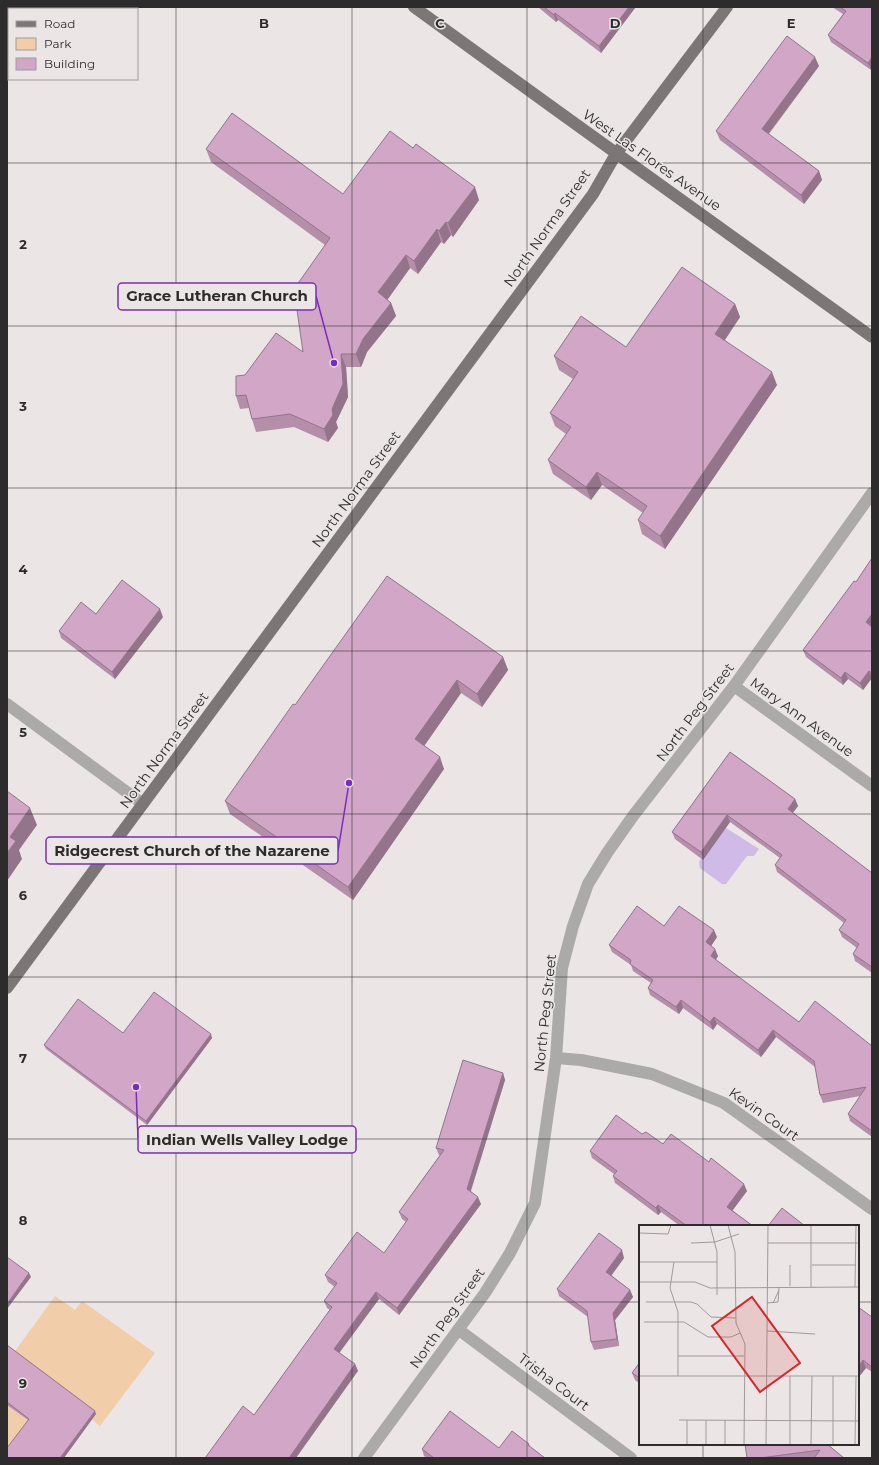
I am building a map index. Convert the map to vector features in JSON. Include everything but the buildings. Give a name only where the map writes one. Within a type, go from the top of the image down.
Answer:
[{"type":"main road","name":"West Las Flores Avenue","points":[[414,7],[616,154],[752,249],[872,337]]},
{"type":"main road","name":"North Norma Street","points":[[7,988],[588,200],[616,154],[727,7]]},
{"type":"street","name":"North Peg Street","points":[[364,1458],[459,1330],[510,1253],[535,1203],[556,1058],[562,968],[573,926],[588,884],[607,853],[633,816],[734,686],[872,493]]},
{"type":"street","name":"Mary Ann Avenue","points":[[734,686],[872,786]]},
{"type":"street","points":[[7,704],[143,804]]},
{"type":"street","name":"Kevin Court","points":[[556,1058],[581,1060],[652,1074],[724,1103],[872,1209]]},
{"type":"street","name":"Trisha Court","points":[[459,1330],[631,1458]]},
{"type":"green space","points":[[55,1296],[75,1310],[82,1301],[155,1353],[100,1426],[13,1354]]},
{"type":"green space","points":[[7,1405],[31,1422],[7,1454]]},
{"type":"shaded area","points":[[723,826],[759,849],[754,856],[747,856],[726,884],[722,884],[700,868],[699,862]]},
{"type":"place","name":"Grace Lutheran Church","points":[[334,363]]},
{"type":"place","name":"Ridgecrest Church of the Nazarene","points":[[349,783]]},
{"type":"place","name":"Indian Wells Valley Lodge","points":[[136,1087]]}]
